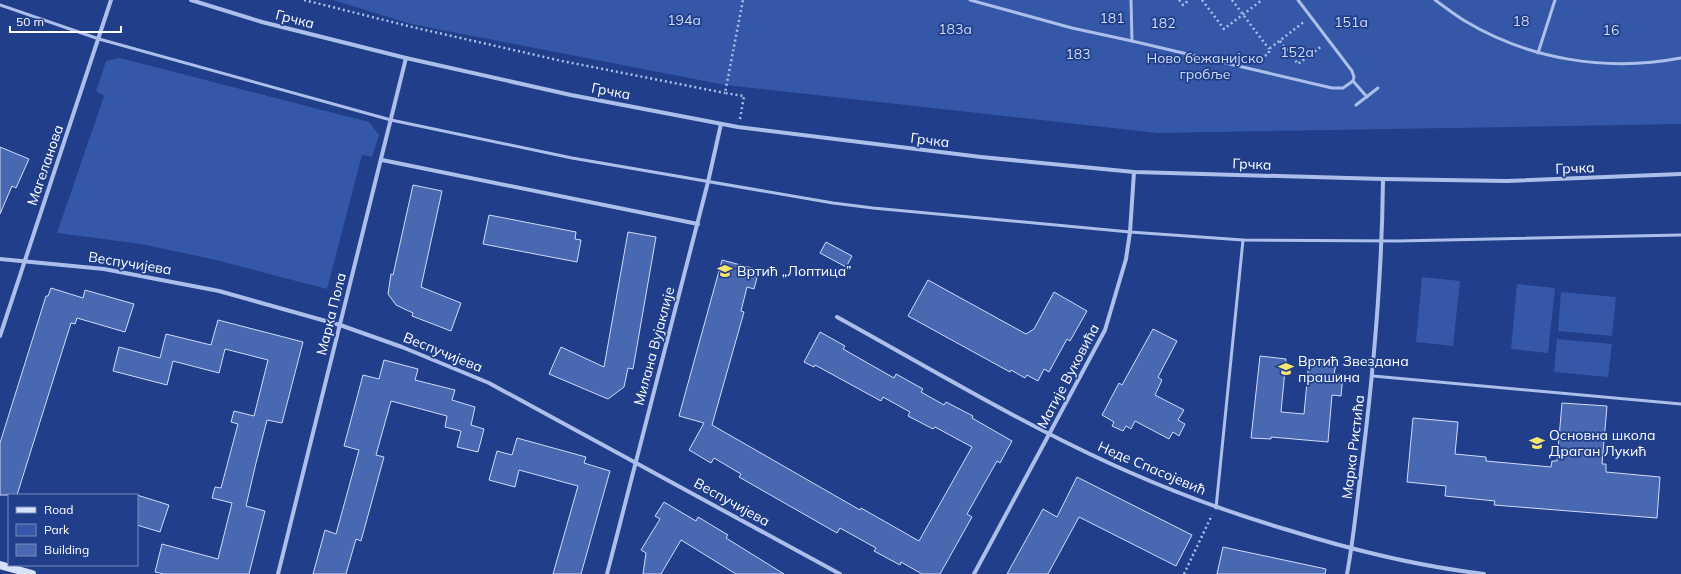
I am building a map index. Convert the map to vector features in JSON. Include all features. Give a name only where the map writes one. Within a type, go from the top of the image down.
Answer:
[{"type":"main road","points":[[0,565],[32,574]]},
{"type":"street","name":"Магеланова","points":[[0,336],[111,0]]},
{"type":"street","name":"Грчка","points":[[191,0],[262,22],[406,58],[571,95],[738,127],[981,157],[1134,172],[1383,179],[1506,181],[1681,174]]},
{"type":"street","name":"Марка Пола","points":[[278,574],[382,160],[406,58]]},
{"type":"street","name":"Милана Вујаклије","points":[[607,574],[698,224],[721,124]]},
{"type":"street","points":[[382,160],[698,224]]},
{"type":"street","name":"Матије Вуковића","points":[[974,574],[1105,330],[1126,259],[1130,232],[1134,172]]},
{"type":"street","name":"Марка Ристића","points":[[1347,574],[1352,549],[1373,376],[1382,241],[1383,179]]},
{"type":"street","name":"Веспучијева","points":[[0,259],[104,269],[177,282],[247,298],[340,325],[402,346],[482,380],[840,574]]},
{"type":"street","name":"Неде Спасојевић","points":[[837,317],[1050,434],[1128,472],[1216,508],[1352,549],[1403,561],[1484,574]]},
{"type":"lane","points":[[970,0],[1072,28],[1332,88],[1343,88],[1353,82]]},
{"type":"lane","points":[[1130,0],[1132,41]]},
{"type":"lane","points":[[1298,0],[1352,71],[1354,77],[1353,82]]},
{"type":"lane","points":[[1435,0],[1466,21],[1501,39],[1538,52],[1569,60],[1601,64],[1632,64],[1681,58]]},
{"type":"lane","points":[[1538,52],[1555,0]]},
{"type":"lane","points":[[0,5],[99,39],[391,120],[572,158],[708,182],[873,208],[1130,232],[1243,240],[1382,241],[1681,235]]},
{"type":"lane","points":[[1353,82],[1368,96]]},
{"type":"lane","points":[[1356,105],[1378,88]]},
{"type":"lane","points":[[1216,508],[1243,240]]},
{"type":"lane","points":[[1373,376],[1681,404]]},
{"type":"path","points":[[304,0],[404,25],[562,61],[744,96],[738,127]]},
{"type":"path","points":[[725,93],[744,0]]},
{"type":"path","points":[[1179,0],[1183,5],[1189,0]]},
{"type":"path","points":[[1202,0],[1224,29],[1262,0]]},
{"type":"path","points":[[1232,0],[1269,49]]},
{"type":"path","points":[[1249,68],[1269,53],[1269,49],[1311,17]]},
{"type":"path","points":[[1280,41],[1298,64],[1329,41]]},
{"type":"path","points":[[1184,574],[1216,508]]},
{"type":"green space","name":"Ново бежанијско гробље","points":[[333,0],[1681,0],[1681,124],[1158,133],[725,85],[411,24]]},
{"type":"green space","points":[[120,58],[369,122],[379,135],[372,157],[362,155],[327,289],[216,260],[141,244],[57,233],[104,96],[96,91],[106,61]]},
{"type":"green space","points":[[1422,277],[1460,281],[1453,346],[1416,342]]},
{"type":"green space","points":[[1517,284],[1555,288],[1548,353],[1511,349]]},
{"type":"green space","points":[[1561,292],[1616,297],[1612,336],[1558,331]]},
{"type":"green space","points":[[1557,339],[1612,344],[1608,377],[1554,372]]},
{"type":"building","points":[[0,147],[29,159],[16,188],[12,186],[0,214]]},
{"type":"building","points":[[413,185],[442,191],[421,287],[461,303],[451,331],[412,316],[413,313],[396,305],[388,294],[391,274],[393,275]]},
{"type":"building","points":[[489,215],[576,232],[575,239],[581,240],[577,262],[483,244]]},
{"type":"building","points":[[628,232],[656,237],[633,369],[628,368],[624,387],[608,399],[549,374],[561,347],[604,367]]},
{"type":"building","points":[[826,242],[852,256],[846,267],[820,253]]},
{"type":"building","points":[[722,260],[759,270],[754,289],[747,287],[741,311],[744,312],[712,425],[860,510],[861,508],[919,541],[972,447],[935,427],[933,429],[908,416],[910,412],[883,397],[881,401],[815,365],[814,367],[804,362],[820,332],[845,346],[843,349],[894,378],[896,374],[923,389],[921,392],[944,405],[946,402],[973,416],[972,418],[1012,441],[1000,463],[997,461],[967,514],[972,517],[940,574],[922,574],[901,562],[900,565],[874,551],[876,548],[840,528],[837,533],[739,477],[741,474],[714,458],[711,463],[689,450],[704,423],[679,416]]},
{"type":"building","points":[[928,280],[1026,334],[1034,329],[1054,292],[1087,311],[1070,341],[1067,339],[1049,372],[1044,369],[1038,381],[1027,375],[1025,378],[1011,370],[1010,372],[908,316]]},
{"type":"building","points":[[51,288],[83,298],[85,290],[134,304],[125,332],[77,318],[75,324],[71,323],[17,494],[0,495],[0,443],[46,296],[48,296]]},
{"type":"building","points":[[218,320],[303,342],[282,423],[267,420],[246,506],[265,511],[249,574],[164,574],[155,572],[162,544],[218,559],[232,503],[212,498],[215,487],[221,488],[238,424],[231,422],[234,411],[254,416],[268,360],[225,349],[219,373],[173,361],[167,385],[113,371],[119,347],[160,358],[166,334],[211,345]]},
{"type":"building","points":[[1153,329],[1177,341],[1158,377],[1162,380],[1155,395],[1184,410],[1178,420],[1185,424],[1179,436],[1173,432],[1169,439],[1135,421],[1131,429],[1126,426],[1123,431],[1112,426],[1114,422],[1102,415],[1119,383],[1122,385]]},
{"type":"building","points":[[1260,356],[1286,359],[1281,412],[1304,414],[1309,361],[1336,364],[1334,374],[1343,375],[1341,396],[1332,395],[1328,442],[1271,437],[1271,439],[1251,438]]},
{"type":"building","points":[[384,360],[418,369],[415,380],[455,390],[452,400],[475,407],[471,425],[484,429],[478,452],[457,447],[461,431],[445,427],[447,416],[391,401],[376,455],[384,457],[361,541],[356,539],[346,574],[313,574],[325,530],[336,534],[359,450],[344,446],[363,375],[379,379]]},
{"type":"building","points":[[1562,403],[1607,406],[1602,464],[1606,464],[1606,472],[1660,477],[1657,518],[1494,505],[1495,501],[1445,496],[1446,486],[1407,482],[1413,418],[1458,422],[1455,454],[1486,457],[1486,461],[1551,467],[1552,461],[1557,461]]},
{"type":"building","points":[[517,438],[586,457],[584,463],[610,471],[581,574],[553,574],[578,486],[519,470],[515,487],[489,480],[497,451],[512,455]]},
{"type":"building","points":[[1077,477],[1192,535],[1176,566],[1079,517],[1048,574],[1007,574],[1043,509],[1057,517]]},
{"type":"building","points":[[138,495],[169,505],[160,532],[138,525]]},
{"type":"building","points":[[664,502],[696,521],[698,517],[728,535],[726,538],[784,574],[736,574],[681,540],[661,574],[643,574],[646,553],[641,550],[660,519],[655,516]]},
{"type":"building","points":[[1223,547],[1326,569],[1325,574],[1217,574]]},
{"type":"place","name":"Вртић „Лоптица”","points":[[725,271]]},
{"type":"place","name":"Вртић Звездана прашина","points":[[1286,369]]},
{"type":"place","name":"Основна школа Драган Лукић","points":[[1537,443]]},
{"type":"park label","name":"181","points":[[1112,18]]},
{"type":"park label","name":"194a","points":[[684,20]]},
{"type":"park label","name":"18","points":[[1521,21]]},
{"type":"park label","name":"151a","points":[[1351,22]]},
{"type":"park label","name":"182","points":[[1163,23]]},
{"type":"park label","name":"183a","points":[[955,29]]},
{"type":"park label","name":"16","points":[[1611,30]]},
{"type":"park label","name":"152a","points":[[1297,52]]},
{"type":"park label","name":"183","points":[[1078,54]]}]
